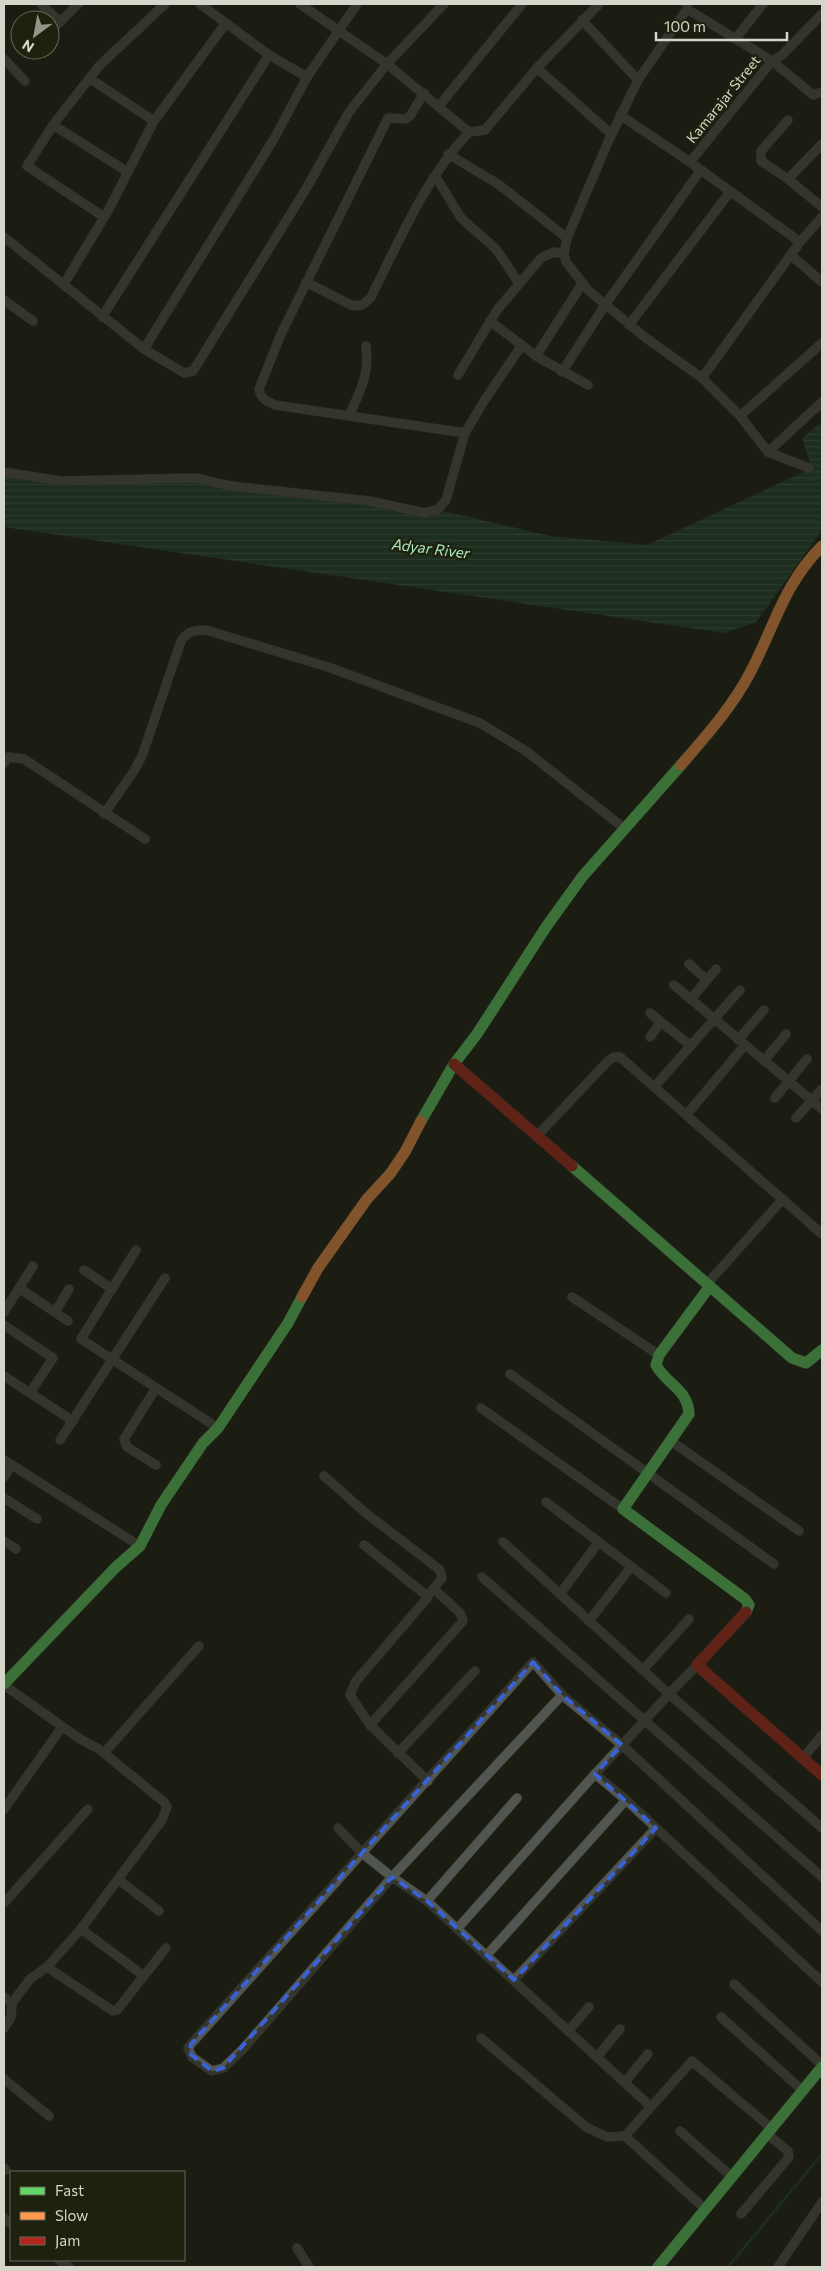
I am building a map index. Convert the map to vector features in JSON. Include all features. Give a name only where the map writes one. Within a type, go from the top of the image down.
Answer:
[{"type":"street","points":[[60,22],[78,4]]},
{"type":"street","points":[[104,217],[26,166],[53,125],[88,78],[166,4]]},
{"type":"street","points":[[200,4],[269,55],[307,77]]},
{"type":"street","points":[[300,4],[387,64],[469,132]]},
{"type":"street","points":[[144,350],[275,137],[307,77],[357,4]]},
{"type":"street","points":[[4,237],[144,350],[184,374],[193,371],[306,189],[349,112],[387,64],[444,4]]},
{"type":"street","points":[[439,106],[522,4]]},
{"type":"street","points":[[306,282],[351,305],[358,307],[364,304],[371,297],[415,207],[436,177],[448,154],[469,132],[485,130],[537,68],[599,4]]},
{"type":"street","points":[[736,38],[763,4]]},
{"type":"street","points":[[809,468],[768,452],[740,416],[702,378],[630,325],[582,284],[570,271],[564,254],[567,238],[620,115],[638,80],[687,6],[772,61],[813,95],[822,92]]},
{"type":"street","name":"Kamarajar Street","points":[[690,162],[772,61],[782,55],[822,14]]},
{"type":"street","points":[[582,20],[638,80]]},
{"type":"street","points":[[64,284],[104,217],[154,121],[226,23]]},
{"type":"street","points":[[102,316],[269,55]]},
{"type":"street","points":[[4,58],[25,82]]},
{"type":"street","points":[[537,68],[611,134]]},
{"type":"street","points":[[88,78],[154,121]]},
{"type":"street","points":[[424,93],[410,116],[405,119],[388,118],[306,282],[262,378],[260,396],[266,401],[275,404],[465,433]]},
{"type":"street","points":[[620,115],[690,162],[800,242]]},
{"type":"street","points":[[788,120],[761,151],[761,161],[788,179],[822,207]]},
{"type":"street","points":[[53,125],[128,172]]},
{"type":"street","points":[[788,179],[822,144]]},
{"type":"street","points":[[448,154],[498,184],[567,238]]},
{"type":"street","points":[[562,372],[605,305],[700,170]]},
{"type":"street","points":[[436,177],[466,224],[496,249],[519,283]]},
{"type":"street","points":[[630,325],[730,192]]},
{"type":"street","points":[[702,378],[792,256],[800,242],[822,217]]},
{"type":"street","points":[[815,225],[822,232]]},
{"type":"street","points":[[458,375],[490,321],[519,283],[547,253],[564,254]]},
{"type":"street","points":[[792,256],[822,282]]},
{"type":"street","points":[[536,356],[582,284]]},
{"type":"street","points":[[4,300],[33,321]]},
{"type":"street","points":[[490,321],[536,356],[588,385]]},
{"type":"street","points":[[740,416],[822,344]]},
{"type":"street","points":[[4,472],[36,478],[87,482],[196,478],[231,486],[369,500],[425,513],[438,509],[446,500],[465,433],[522,345]]},
{"type":"street","points":[[349,416],[366,376],[368,360],[366,346]]},
{"type":"street","points":[[768,452],[822,402]]},
{"type":"street","points":[[4,2028],[11,2017],[12,2003],[30,1979],[47,1967],[81,1929],[166,1814],[167,1807],[164,1802],[104,1753],[62,1727],[4,1685],[116,1567],[140,1546],[161,1505],[203,1443],[218,1428],[288,1323],[318,1268],[405,1152],[424,1114],[454,1064],[477,1034],[546,927],[582,877],[715,726],[738,693],[755,662],[781,599],[810,557],[822,546]]},
{"type":"street","points":[[104,814],[134,771],[142,756],[181,641],[186,634],[195,630],[206,630],[328,667],[480,723],[526,751],[625,829]]},
{"type":"street","points":[[4,763],[8,757],[24,759],[104,814],[145,839]]},
{"type":"street","points":[[689,964],[707,980]]},
{"type":"street","points":[[690,999],[716,969]]},
{"type":"street","points":[[674,985],[822,1109]]},
{"type":"street","points":[[655,1086],[740,990]]},
{"type":"street","points":[[687,1114],[764,1010]]},
{"type":"street","points":[[650,1013],[690,1046]]},
{"type":"street","points":[[650,1037],[662,1022]]},
{"type":"street","points":[[764,1061],[786,1034]]},
{"type":"street","points":[[537,1136],[614,1056],[630,1065],[655,1086],[822,1234]]},
{"type":"street","points":[[775,1098],[806,1058]]},
{"type":"street","points":[[454,1064],[792,1358],[806,1363],[811,1361],[822,1350]]},
{"type":"street","points":[[796,1118],[822,1090]]},
{"type":"street","points":[[623,1509],[672,1441],[688,1414],[690,1404],[688,1398],[658,1371],[656,1365],[659,1355],[708,1285],[784,1199]]},
{"type":"street","points":[[136,1250],[81,1339],[218,1428]]},
{"type":"street","points":[[4,1312],[33,1266]]},
{"type":"street","points":[[84,1270],[112,1289]]},
{"type":"street","points":[[60,1440],[164,1278]]},
{"type":"street","points":[[19,1288],[68,1321]]},
{"type":"street","points":[[55,1312],[70,1289]]},
{"type":"street","points":[[572,1297],[659,1355]]},
{"type":"street","points":[[4,1325],[53,1358],[30,1393]]},
{"type":"street","points":[[510,1374],[774,1564]]},
{"type":"street","points":[[4,1376],[73,1421]]},
{"type":"street","points":[[156,1388],[124,1439],[127,1447],[156,1465]]},
{"type":"street","points":[[457,1929],[644,1720],[740,1620],[749,1605],[745,1599],[623,1509],[481,1408]]},
{"type":"street","points":[[672,1441],[799,1531]]},
{"type":"street","points":[[4,1478],[8,1462],[140,1546]]},
{"type":"street","points":[[324,1476],[367,1514],[440,1570],[442,1578],[351,1690],[350,1695],[370,1726],[428,1781]]},
{"type":"street","points":[[4,1498],[37,1519]]},
{"type":"street","points":[[546,1502],[666,1593]]},
{"type":"street","points":[[4,1541],[16,1548]]},
{"type":"street","points":[[503,1542],[669,1694],[822,1828]]},
{"type":"street","points":[[560,1594],[598,1543]]},
{"type":"street","points":[[364,1545],[428,1597]]},
{"type":"street","points":[[589,1621],[631,1567]]},
{"type":"street","points":[[482,1577],[588,1668],[822,1877]]},
{"type":"street","points":[[370,1726],[463,1621],[460,1613],[434,1589]]},
{"type":"street","points":[[643,1670],[689,1619]]},
{"type":"street","points":[[104,1753],[199,1646]]},
{"type":"street","points":[[562,1695],[392,1877],[265,2025],[223,2068],[212,2071],[192,2057],[188,2048],[191,2044],[533,1662],[562,1695],[622,1745],[822,1931]]},
{"type":"street","points":[[697,1665],[822,1775]]},
{"type":"street","points":[[398,1753],[475,1671]]},
{"type":"street","points":[[4,1809],[62,1727]]},
{"type":"street","points":[[803,1758],[822,1735]]},
{"type":"street","points":[[595,1774],[626,1800],[822,1982]]},
{"type":"street","points":[[427,1901],[517,1798]]},
{"type":"street","points":[[486,1956],[626,1800]]},
{"type":"street","points":[[4,1902],[88,1809]]},
{"type":"street","points":[[338,1828],[362,1853],[427,1901],[650,2106]]},
{"type":"street","points":[[514,1980],[656,1828]]},
{"type":"street","points":[[118,1879],[159,1911]]},
{"type":"street","points":[[81,1929],[144,1976]]},
{"type":"street","points":[[47,1967],[113,2011],[117,2010],[166,1948]]},
{"type":"street","points":[[658,2267],[822,2066],[734,1984]]},
{"type":"street","points":[[4,1997],[12,2003]]},
{"type":"street","points":[[568,2030],[589,2007]]},
{"type":"street","points":[[720,2017],[802,2091]]},
{"type":"street","points":[[597,2057],[620,2029]]},
{"type":"street","points":[[481,2038],[586,2127],[608,2137],[625,2136],[706,2209]]},
{"type":"street","points":[[625,2082],[648,2054]]},
{"type":"street","points":[[625,2136],[692,2061],[769,2131],[788,2151],[788,2157],[741,2214]]},
{"type":"street","points":[[4,2079],[49,2116]]},
{"type":"street","points":[[680,2132],[732,2177]]},
{"type":"street","points":[[778,2267],[822,2202]]},
{"type":"street","points":[[297,2248],[309,2267]]},
{"type":"highlighted area","points":[[533,1662],[562,1695],[622,1745],[595,1774],[656,1828],[514,1980],[427,1901],[392,1877],[223,2068],[212,2071],[189,2053],[191,2044]]},
{"type":"water","name":"Adyar River","points":[[822,422],[822,530],[756,622],[724,633],[4,527],[4,470],[48,480],[226,481],[444,511],[550,536],[647,545],[812,468],[802,438]]},
{"type":"waterway","points":[[728,2267],[822,2154]]},
{"type":"traffic: fast","points":[[421,1121],[454,1064],[477,1034],[546,927],[582,877],[681,765]]},
{"type":"traffic: fast","points":[[572,1166],[792,1358],[806,1363],[822,1350]]},
{"type":"traffic: fast","points":[[710,1286],[659,1355],[656,1365],[660,1372],[685,1398],[689,1414],[623,1509],[745,1599],[749,1605],[746,1612]]},
{"type":"traffic: fast","points":[[4,1684],[116,1567],[140,1546],[161,1505],[203,1443],[218,1428],[288,1323],[302,1297]]},
{"type":"traffic: fast","points":[[658,2267],[822,2067]]},
{"type":"traffic: slow","points":[[681,765],[719,720],[744,684],[789,590],[809,560],[822,546]]},
{"type":"traffic: slow","points":[[302,1297],[318,1268],[367,1199],[390,1174],[405,1152],[421,1121]]},
{"type":"traffic: jam","points":[[454,1064],[572,1166]]},
{"type":"traffic: jam","points":[[746,1612],[697,1665],[822,1775]]}]
